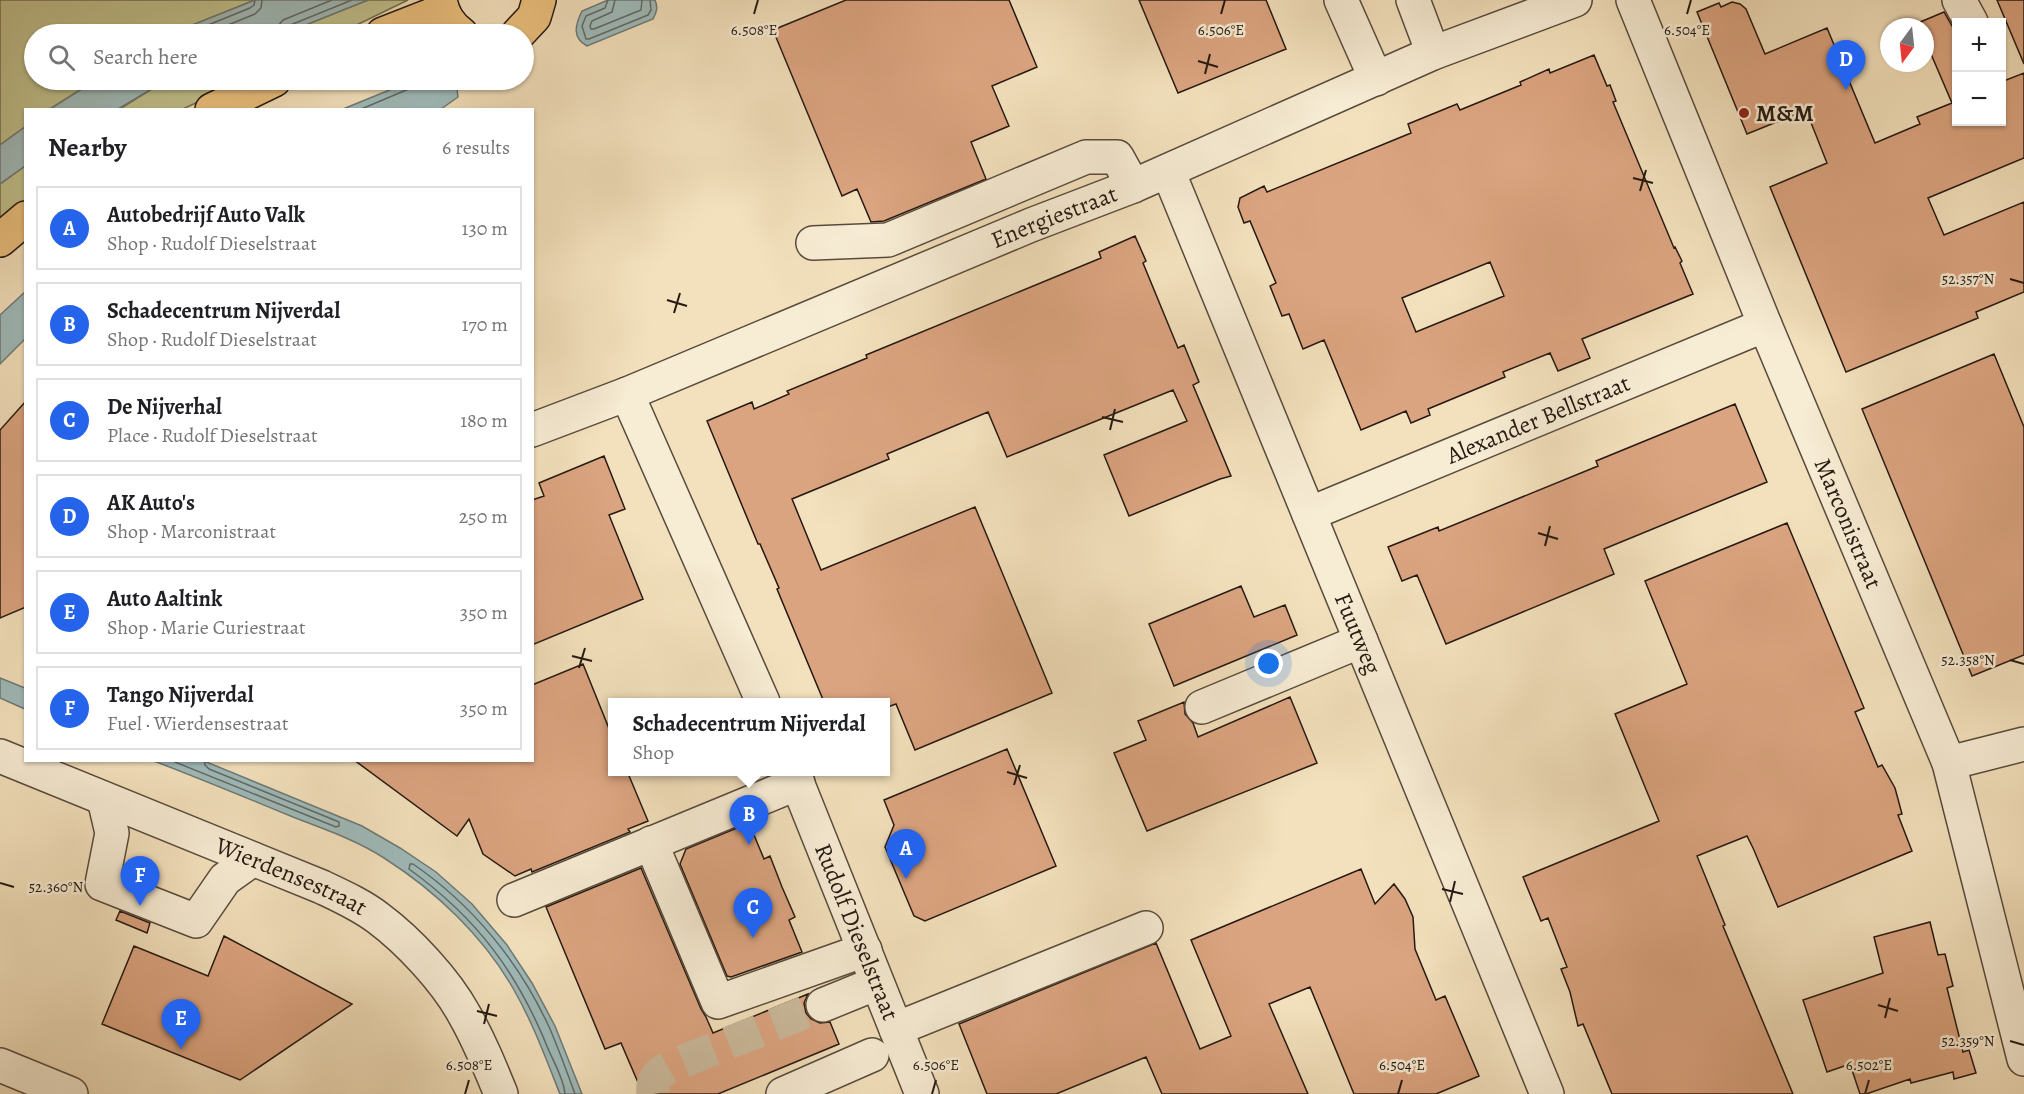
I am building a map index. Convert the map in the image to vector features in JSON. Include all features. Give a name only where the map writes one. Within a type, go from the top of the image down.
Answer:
[{"type":"main road","points":[[529,24],[534,18],[539,0]]},
{"type":"main road","points":[[417,24],[448,15]]},
{"type":"main road","points":[[216,108],[253,90]]},
{"type":"main road","points":[[0,240],[24,220]]},
{"type":"street","points":[[1341,0],[1376,79]]},
{"type":"street","points":[[1413,0],[1433,53]]},
{"type":"street","name":"Energiestraat","points":[[534,429],[627,394],[1030,225],[1133,186],[1433,53],[1575,0]]},
{"type":"street","name":"Marconistraat","points":[[1633,0],[1765,325],[1949,763],[2024,1059]]},
{"type":"street","points":[[1959,0],[1969,18]]},
{"type":"street","points":[[813,243],[888,240],[1086,157],[1117,157],[1133,186]]},
{"type":"street","name":"Fuutweg","points":[[1168,171],[1547,1094]]},
{"type":"street","name":"Alexander Bellstraat","points":[[1309,514],[1765,325]]},
{"type":"street","points":[[627,394],[761,698]]},
{"type":"street","points":[[1202,707],[1361,641]]},
{"type":"street","points":[[1949,763],[2024,744]]},
{"type":"street","name":"Wierdensestraat","points":[[0,756],[322,887],[359,905],[378,918],[412,948],[433,971],[463,1012],[486,1057],[501,1094]]},
{"type":"street","points":[[514,900],[651,843],[795,777]]},
{"type":"street","name":"Rudolf Dieselstraat","points":[[795,777],[922,1094]]},
{"type":"street","points":[[104,799],[112,833],[102,884],[196,921],[225,879],[253,859]]},
{"type":"street","points":[[651,843],[718,1002],[865,950]]},
{"type":"street","points":[[783,1094],[872,1055],[899,1036],[1146,928]]},
{"type":"street","points":[[823,1005],[877,983]]},
{"type":"street","points":[[842,1094],[858,1079],[872,1055]]},
{"type":"street","points":[[0,1065],[71,1094]]},
{"type":"green space","points":[[0,0],[255,0],[195,24],[24,24],[24,90],[80,90],[52,108],[24,108],[24,128],[0,145]]},
{"type":"green space","points":[[368,0],[408,0],[359,24],[308,24]]},
{"type":"green space","points":[[150,90],[224,90],[185,108],[121,108]]},
{"type":"green space","points":[[24,167],[24,209],[0,229],[0,184]]},
{"type":"water","points":[[255,0],[368,0],[308,24],[195,24]]},
{"type":"water","points":[[608,0],[655,0],[656,12],[653,19],[587,46],[579,39],[576,31],[582,11]]},
{"type":"water","points":[[80,90],[150,90],[120,108],[52,108]]},
{"type":"water","points":[[390,90],[457,90],[458,97],[442,108],[345,108]]},
{"type":"water","points":[[24,128],[24,167],[0,184],[0,145]]},
{"type":"water","points":[[24,293],[24,340],[0,364],[0,315]]},
{"type":"water","points":[[0,678],[24,688],[24,709],[0,698]]},
{"type":"water","points":[[157,762],[206,762],[362,826],[436,872],[472,904],[507,945],[532,983],[555,1026],[582,1094],[560,1094],[527,1015],[502,970],[457,916],[422,885],[384,858],[351,840]]},
{"type":"building","points":[[846,0],[1009,0],[1037,67],[992,86],[1009,126],[971,142],[986,179],[884,221],[871,222],[857,189],[842,196],[773,30]]},
{"type":"building","points":[[1139,0],[1266,0],[1286,49],[1178,93]]},
{"type":"building","points":[[1997,0],[2024,0],[2024,64],[2006,18]]},
{"type":"building","points":[[1732,2],[1746,9],[1765,54],[1827,28],[1875,143],[1920,124],[1917,117],[1952,103],[1952,126],[2006,126],[2006,80],[2024,73],[2024,158],[1928,198],[1944,235],[2024,202],[2024,292],[1976,312],[1978,318],[1846,372],[1770,187],[1827,163],[1806,110],[1747,134],[1697,12],[1719,3],[1721,7]]},
{"type":"building","points":[[1944,12],[1952,26],[1952,103],[1934,61],[1934,18],[1930,18]]},
{"type":"building","points":[[1594,55],[1607,86],[1610,85],[1616,101],[1613,102],[1674,248],[1682,261],[1680,263],[1693,294],[1582,339],[1590,358],[1558,371],[1550,353],[1503,372],[1505,377],[1428,409],[1430,415],[1411,423],[1406,411],[1361,430],[1324,340],[1303,349],[1289,314],[1282,316],[1270,286],[1276,283],[1250,221],[1244,223],[1238,207],[1240,198],[1264,186],[1267,192],[1411,133],[1408,124],[1457,104],[1460,110],[1521,85],[1520,82],[1549,69],[1550,73]],"holes":[[[1490,262],[1504,296],[1416,332],[1402,298]]]},
{"type":"building","points":[[1135,236],[1146,261],[1143,263],[1178,348],[1184,345],[1199,382],[1193,385],[1231,476],[1129,516],[1104,455],[1187,421],[1173,390],[1007,457],[988,412],[887,454],[889,459],[792,499],[821,570],[975,507],[1052,693],[915,750],[896,704],[890,706],[890,698],[822,698],[777,589],[779,588],[760,544],[758,544],[707,421],[752,402],[754,409],[789,394],[787,391],[867,358],[866,355],[1101,258],[1099,252]]},
{"type":"building","points":[[1994,354],[2024,427],[2024,655],[1972,676],[1862,409]]},
{"type":"building","points":[[24,403],[24,608],[0,618],[0,430]]},
{"type":"building","points":[[1735,404],[1767,482],[1604,549],[1614,574],[1446,644],[1417,575],[1402,581],[1388,547],[1438,527],[1439,531],[1598,466],[1596,461]]},
{"type":"building","points":[[604,456],[625,509],[609,515],[643,599],[534,644],[534,499],[544,496],[539,483]]},
{"type":"building","points":[[1787,523],[1864,708],[1855,712],[1878,767],[1882,765],[1895,788],[1902,814],[1898,815],[1912,851],[1778,907],[1747,836],[1697,856],[1725,925],[1723,926],[1793,1094],[1612,1094],[1583,1024],[1578,1026],[1570,992],[1561,969],[1567,967],[1548,918],[1541,921],[1523,877],[1659,821],[1615,714],[1687,684],[1645,581]]},
{"type":"building","points":[[1241,586],[1254,617],[1285,605],[1297,635],[1174,686],[1149,624]]},
{"type":"building","points":[[583,664],[608,726],[608,776],[629,776],[648,821],[628,829],[630,832],[532,872],[531,869],[515,876],[483,854],[469,819],[457,836],[357,762],[534,762],[534,684]]},
{"type":"building","points":[[1290,697],[1317,763],[1147,831],[1114,753],[1146,740],[1138,721],[1184,702],[1185,714],[1193,723],[1198,737]]},
{"type":"building","points":[[1007,749],[1056,866],[925,921],[914,916],[885,847],[894,825],[884,800]]},
{"type":"building","points":[[749,823],[764,859],[770,856],[795,917],[789,920],[802,952],[731,977],[727,976],[680,864],[686,849]]},
{"type":"building","points":[[641,868],[713,1033],[808,994],[804,1003],[806,1013],[811,1019],[820,1023],[830,1022],[839,1044],[718,1094],[643,1094],[621,1043],[605,1049],[546,907]]},
{"type":"building","points":[[1361,869],[1375,904],[1394,884],[1405,899],[1413,917],[1415,949],[1436,1000],[1445,996],[1479,1076],[1436,1094],[1354,1094],[1310,987],[1269,1004],[1308,1094],[1162,1094],[1146,1057],[1056,1094],[987,1094],[959,1024],[1156,943],[1200,1049],[1231,1036],[1191,940]]},
{"type":"building","points":[[120,911],[150,923],[147,933],[116,920]]},
{"type":"building","points":[[1930,922],[1938,955],[1945,954],[1953,986],[1947,988],[1963,1052],[1969,1050],[1976,1073],[1954,1079],[1953,1072],[1911,1083],[1910,1079],[1860,1094],[1850,1064],[1827,1072],[1803,1000],[1883,973],[1874,937]]},
{"type":"building","points":[[224,936],[352,1004],[240,1080],[102,1024],[134,946],[208,976]]},
{"type":"tunnel","points":[[653,1094],[656,1078],[669,1067],[823,1005]]},
{"type":"place","name":"AK Auto's","points":[[1846,90]]},
{"type":"place","name":"M&M","points":[[1744,113]]},
{"type":"place","name":"Schadecentrum Nijverdal","points":[[749,845]]},
{"type":"place","name":"Autobedrijf Auto Valk","points":[[906,879]]},
{"type":"place","name":"Tango Nijverdal","points":[[140,906]]},
{"type":"place","name":"De Nijverhal","points":[[753,938]]},
{"type":"place","name":"Auto Aaltink","points":[[181,1049]]}]
